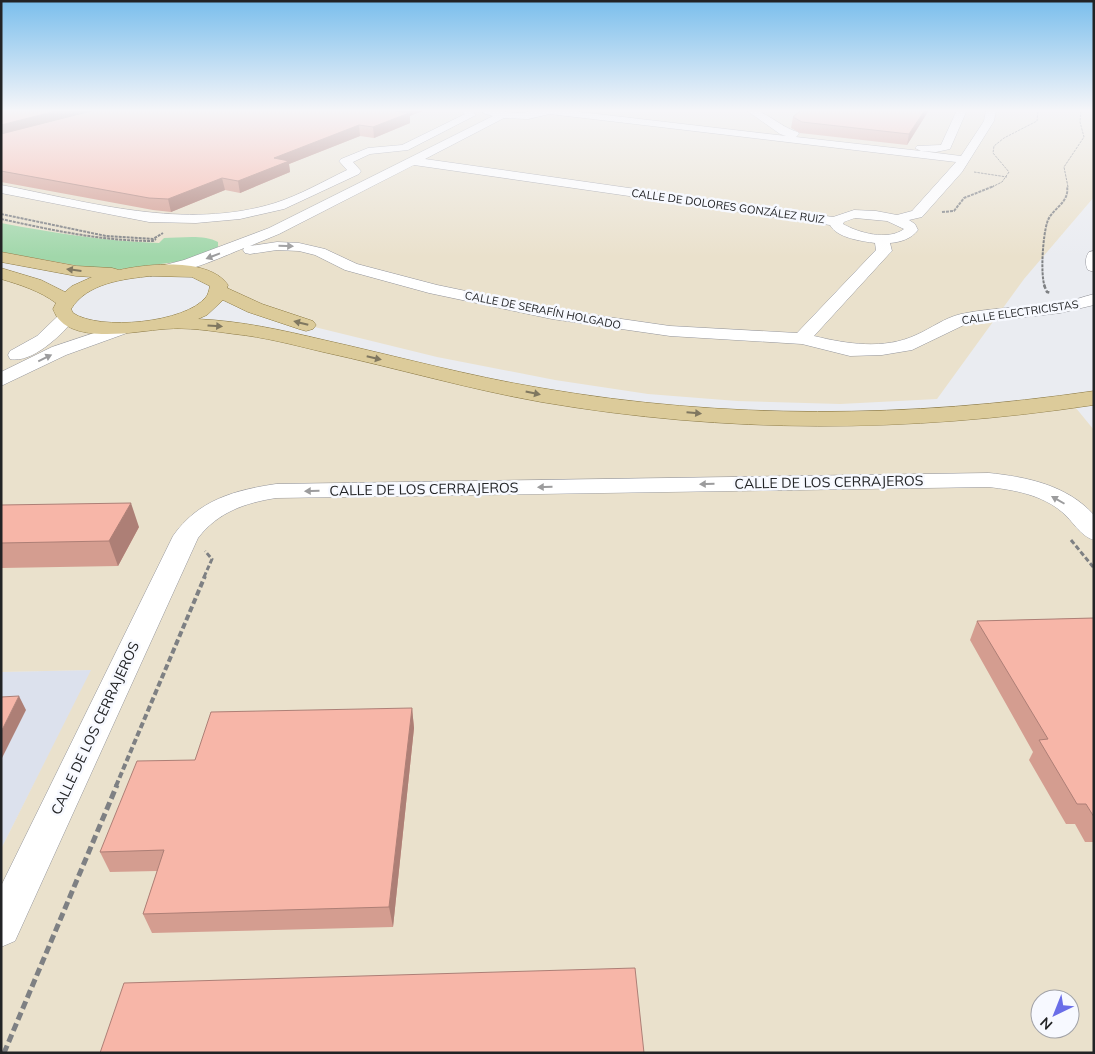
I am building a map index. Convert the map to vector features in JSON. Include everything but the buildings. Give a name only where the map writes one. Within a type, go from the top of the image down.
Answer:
[{"type":"main road","points":[[1,257],[76,271],[123,274],[163,270],[221,277],[286,320],[428,354],[555,380],[648,394],[737,401],[840,404],[937,399],[1047,388],[1094,381]]},
{"type":"main road","points":[[1,273],[41,286],[57,294],[66,310],[80,325],[97,329],[120,329],[167,323],[218,326],[269,333],[540,394],[638,408],[737,417],[855,419],[956,414],[1094,398]]},
{"type":"main road","points":[[66,310],[78,290],[98,281],[123,274]]},
{"type":"main road","points":[[167,323],[193,314],[212,303],[221,277]]},
{"type":"street","points":[[1,189],[149,218],[220,217],[271,208],[308,194],[355,171],[345,161],[349,159]]},
{"type":"street","points":[[386,159],[413,161]]},
{"type":"street","points":[[406,159],[413,161]]},
{"type":"street","points":[[163,270],[189,264],[274,232],[417,159]]},
{"type":"street","points":[[948,159],[963,162]]},
{"type":"street","points":[[897,219],[916,214],[921,210],[965,159]]},
{"type":"street","name":"CALLE DE DOLORES GONZÁLEZ RUIZ","points":[[413,161],[836,222]]},
{"type":"street","points":[[143,232],[161,235],[211,232],[320,208]]},
{"type":"street","points":[[317,239],[320,208]]},
{"type":"street","points":[[854,214],[876,215],[897,219],[910,227],[911,230],[908,234],[892,238],[854,234],[837,226],[836,222],[839,218],[854,214]]},
{"type":"street","points":[[211,232],[232,241],[233,247]]},
{"type":"street","points":[[221,277],[250,250],[274,232]]},
{"type":"street","points":[[802,338],[884,251],[881,238]]},
{"type":"street","name":"CALLE DE SERAFÍN HOLGADO","points":[[250,250],[277,246],[299,247],[317,239],[351,267],[398,280],[552,314],[662,330],[802,338]]},
{"type":"street","points":[[1094,255],[1094,267]]},
{"type":"street","name":"CALLE ELECTRICISTAS","points":[[802,338],[850,350],[882,350],[906,346],[923,340],[946,326],[963,319],[1060,308],[1081,304],[1094,299]]},
{"type":"street","points":[[1,363],[36,345],[58,330],[66,310]]},
{"type":"street","points":[[1,380],[59,351],[120,329]]},
{"type":"street","name":"CALLE DE LOS CERRAJEROS","points":[[2,925],[186,536],[194,523],[209,511],[228,502],[252,494],[276,491],[989,480],[1013,482],[1060,499],[1079,513],[1085,533]]},
{"type":"path","points":[[921,210],[954,211],[963,199],[1000,183],[1008,177],[1009,172],[998,159]]},
{"type":"path","points":[[1069,159],[1064,167],[1068,190],[1064,203],[1052,214],[1047,223],[1042,278],[1047,292],[1075,304]]},
{"type":"path","points":[[963,162],[1008,177]]},
{"type":"path","points":[[1,214],[106,236],[161,235]]},
{"type":"path","points":[[1,219],[105,239],[153,241],[161,235]]},
{"type":"path","points":[[1085,533],[1071,540],[1094,568]]},
{"type":"path","points":[[4,1053],[212,559],[204,552],[208,545]]},
{"type":"shaded area","points":[[1,159],[1094,159],[1094,197],[1024,279],[937,399],[840,404],[737,401],[648,394],[555,380],[437,357],[286,320],[255,308],[203,274],[123,274],[1,257]]},
{"type":"shaded area","points":[[1,273],[41,286],[80,325],[218,326],[424,369],[638,408],[855,419],[1071,402],[1094,430],[1094,1053],[1,1053],[1,849],[91,670],[1,672]]},
{"type":"shaded area","points":[[92,670],[1,849],[1,672]]},
{"type":"green space","points":[[1,223],[80,236],[139,242],[159,243],[164,238],[199,237],[218,242],[218,247],[204,255],[184,261],[113,270],[91,268],[1,252]]}]
